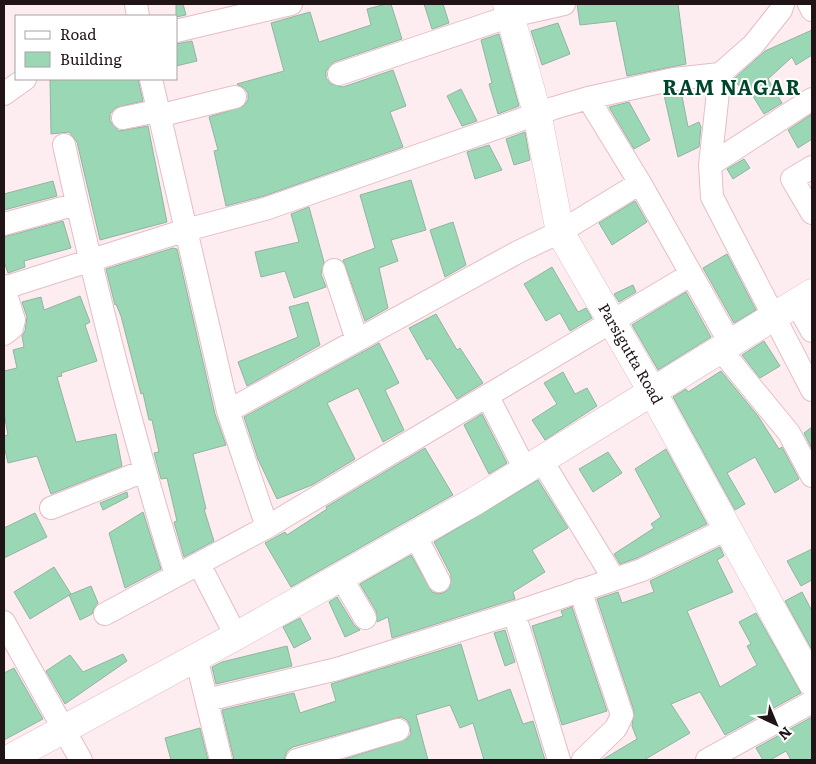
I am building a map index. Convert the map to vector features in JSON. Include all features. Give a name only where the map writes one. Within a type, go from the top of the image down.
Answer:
[{"type":"street","points":[[178,31],[292,4]]},
{"type":"street","points":[[339,74],[509,10],[564,4]]},
{"type":"street","points":[[4,334],[12,328],[14,320],[4,287],[90,263],[186,230],[265,209],[538,113],[588,98],[674,79],[720,74],[753,45],[782,10],[784,4]]},
{"type":"street","points":[[809,4],[812,10]]},
{"type":"street","name":"Parsigutta Road","points":[[509,10],[538,113],[560,232],[611,324],[653,393],[812,682]]},
{"type":"street","points":[[720,74],[710,165],[712,197],[812,390]]},
{"type":"street","points":[[4,94],[23,80]]},
{"type":"street","points":[[150,80],[228,411],[267,527]]},
{"type":"street","points":[[123,118],[157,114],[236,97]]},
{"type":"street","points":[[588,98],[640,183],[690,275],[725,346],[788,433],[812,476]]},
{"type":"street","points":[[710,165],[812,99]]},
{"type":"street","points":[[64,145],[90,263],[144,471],[176,575]]},
{"type":"street","points":[[812,167],[792,179],[812,213]]},
{"type":"street","points":[[228,411],[518,252],[560,232],[640,183]]},
{"type":"street","points":[[4,224],[77,204]]},
{"type":"street","points":[[334,270],[357,340]]},
{"type":"street","points":[[105,614],[267,527],[611,324],[690,275]]},
{"type":"street","points":[[7,760],[236,636],[415,535],[534,466],[804,298],[812,331]]},
{"type":"street","points":[[488,397],[614,579]]},
{"type":"street","points":[[52,508],[144,471]]},
{"type":"street","points":[[207,700],[336,669],[514,613],[642,570],[727,529]]},
{"type":"street","points":[[415,535],[439,581]]},
{"type":"street","points":[[199,564],[236,636]]},
{"type":"street","points":[[341,577],[366,618]]},
{"type":"street","points":[[580,590],[622,715],[616,728],[583,760]]},
{"type":"street","points":[[514,613],[558,760]]},
{"type":"street","points":[[4,622],[81,760]]},
{"type":"street","points":[[196,657],[221,760]]},
{"type":"street","points":[[707,760],[729,755],[812,702]]},
{"type":"street","points":[[297,760],[398,730]]},
{"type":"building","points":[[176,4],[183,4],[186,15],[178,17],[176,15]]},
{"type":"building","points":[[391,4],[402,39],[334,62],[326,71],[326,78],[331,84],[343,87],[393,70],[406,106],[390,112],[403,147],[264,196],[226,206],[214,151],[218,150],[209,117],[244,106],[248,100],[248,93],[237,84],[284,71],[271,23],[310,12],[319,42],[371,25],[367,9]]},
{"type":"building","points":[[424,4],[443,4],[449,23],[432,29]]},
{"type":"building","points":[[577,4],[678,4],[686,64],[627,76],[616,21],[580,25]]},
{"type":"building","points":[[558,23],[570,54],[542,65],[531,31]]},
{"type":"building","points":[[812,30],[812,55],[796,65],[792,57],[768,79],[782,103],[764,114],[751,93],[747,96],[734,79],[765,51]]},
{"type":"building","points":[[499,34],[519,106],[498,114],[489,84],[492,83],[481,40]]},
{"type":"building","points":[[192,41],[197,61],[178,66],[178,44]]},
{"type":"building","points":[[50,80],[138,80],[143,101],[115,108],[110,114],[110,121],[119,131],[148,126],[167,222],[100,240],[77,142],[69,132],[51,134]]},
{"type":"building","points":[[461,89],[477,121],[462,126],[447,96]]},
{"type":"building","points":[[681,91],[688,127],[699,122],[701,127],[699,147],[678,157],[664,95]]},
{"type":"building","points":[[629,102],[650,140],[634,149],[609,107]]},
{"type":"building","points":[[812,114],[812,139],[798,148],[788,130]]},
{"type":"building","points":[[525,132],[530,160],[514,165],[506,139]]},
{"type":"building","points":[[489,145],[502,170],[475,179],[467,152]]},
{"type":"building","points":[[744,159],[750,168],[733,179],[727,169]]},
{"type":"building","points":[[411,180],[426,230],[391,240],[398,261],[379,268],[388,308],[365,321],[343,260],[375,248],[360,195]]},
{"type":"building","points":[[53,181],[57,196],[4,210],[4,194]]},
{"type":"building","points":[[635,201],[647,222],[612,245],[599,223]]},
{"type":"building","points":[[309,207],[324,262],[321,274],[326,287],[294,298],[285,271],[261,277],[255,252],[299,242],[291,214]]},
{"type":"building","points":[[63,221],[71,248],[24,261],[25,267],[8,273],[4,262],[4,237]]},
{"type":"building","points":[[453,222],[466,265],[445,277],[430,230]]},
{"type":"building","points":[[173,248],[177,249],[215,414],[226,445],[193,454],[206,509],[204,509],[214,541],[184,557],[174,522],[177,521],[167,478],[161,479],[154,453],[159,452],[152,420],[149,420],[143,393],[141,394],[121,316],[115,305],[106,269]]},
{"type":"building","points":[[727,254],[756,310],[734,323],[703,268]]},
{"type":"building","points":[[552,267],[578,312],[586,308],[592,318],[570,331],[560,313],[546,321],[524,284]]},
{"type":"building","points":[[633,285],[636,292],[619,302],[614,294]]},
{"type":"building","points":[[686,292],[711,337],[658,370],[632,325]]},
{"type":"building","points":[[80,296],[90,322],[85,325],[97,361],[61,373],[62,376],[57,377],[76,442],[116,434],[122,466],[51,494],[37,456],[8,463],[4,446],[4,436],[8,435],[4,413],[4,371],[17,368],[13,350],[24,347],[22,336],[25,331],[27,317],[22,302],[41,297],[44,310]]},
{"type":"building","points":[[308,302],[320,345],[247,386],[238,362],[298,337],[289,307]]},
{"type":"building","points":[[436,314],[457,350],[460,348],[483,383],[457,399],[430,358],[427,360],[409,328]]},
{"type":"building","points":[[764,341],[780,366],[760,378],[742,355]]},
{"type":"building","points":[[379,343],[399,383],[385,390],[404,430],[383,442],[358,388],[327,403],[355,459],[312,485],[277,499],[258,459],[244,417]]},
{"type":"building","points":[[721,371],[758,416],[779,449],[782,447],[799,479],[775,493],[755,457],[727,473],[745,504],[735,510],[673,397],[686,389],[688,392]]},
{"type":"building","points":[[563,372],[575,394],[587,388],[597,406],[545,440],[532,420],[557,404],[544,383]]},
{"type":"building","points":[[482,414],[507,463],[489,474],[464,425]]},
{"type":"building","points":[[812,427],[812,449],[804,433]]},
{"type":"building","points":[[425,448],[453,495],[291,587],[265,543],[285,532],[287,535],[327,509],[326,507]]},
{"type":"building","points":[[666,449],[707,524],[637,558],[620,564],[614,554],[654,528],[651,524],[661,517],[635,469]]},
{"type":"building","points":[[608,452],[622,473],[593,492],[579,469]]},
{"type":"building","points":[[538,480],[568,528],[532,550],[545,572],[513,592],[515,599],[392,638],[388,617],[377,622],[376,611],[360,584],[411,555],[432,592],[439,594],[445,592],[450,588],[451,575],[434,542]]},
{"type":"building","points":[[127,492],[128,497],[103,510],[100,503]]},
{"type":"building","points":[[143,512],[161,569],[125,588],[109,533]]},
{"type":"building","points":[[35,513],[47,537],[4,558],[4,528]]},
{"type":"building","points":[[720,547],[724,556],[717,560],[733,592],[687,611],[720,687],[757,665],[747,646],[751,644],[739,622],[756,613],[801,693],[725,735],[700,692],[671,704],[690,733],[644,760],[602,760],[637,739],[632,726],[634,711],[597,599],[618,592],[622,603],[654,592],[650,581]]},
{"type":"building","points":[[812,549],[812,580],[801,586],[787,561]]},
{"type":"building","points":[[54,567],[71,594],[30,619],[14,592]]},
{"type":"building","points":[[91,586],[98,603],[92,614],[80,620],[69,595]]},
{"type":"building","points":[[802,592],[812,611],[812,650],[785,601]]},
{"type":"building","points":[[337,597],[354,625],[360,630],[345,637],[329,602]]},
{"type":"building","points":[[572,607],[607,711],[562,725],[532,626],[563,616],[561,611]]},
{"type":"building","points":[[300,618],[311,639],[294,648],[283,627]]},
{"type":"building","points":[[505,630],[515,662],[505,666],[494,633]]},
{"type":"building","points":[[461,644],[478,701],[510,689],[523,724],[533,721],[545,760],[484,760],[473,723],[460,728],[450,705],[416,715],[428,760],[342,760],[407,739],[411,734],[410,726],[407,720],[401,717],[293,747],[287,751],[284,760],[234,760],[222,710],[294,693],[300,713],[336,701],[331,684]]},
{"type":"building","points":[[287,646],[292,666],[216,684],[212,667],[222,662]]},
{"type":"building","points":[[123,654],[127,661],[65,704],[46,671],[70,655],[83,672]]},
{"type":"building","points":[[14,668],[43,719],[4,740],[4,673]]},
{"type":"building","points":[[812,717],[812,760],[791,760],[786,751],[770,760],[763,760],[756,748]]},
{"type":"building","points":[[200,728],[208,760],[171,760],[165,738]]},
{"type":"district","name":"RAM NAGAR","points":[[732,88]]}]
